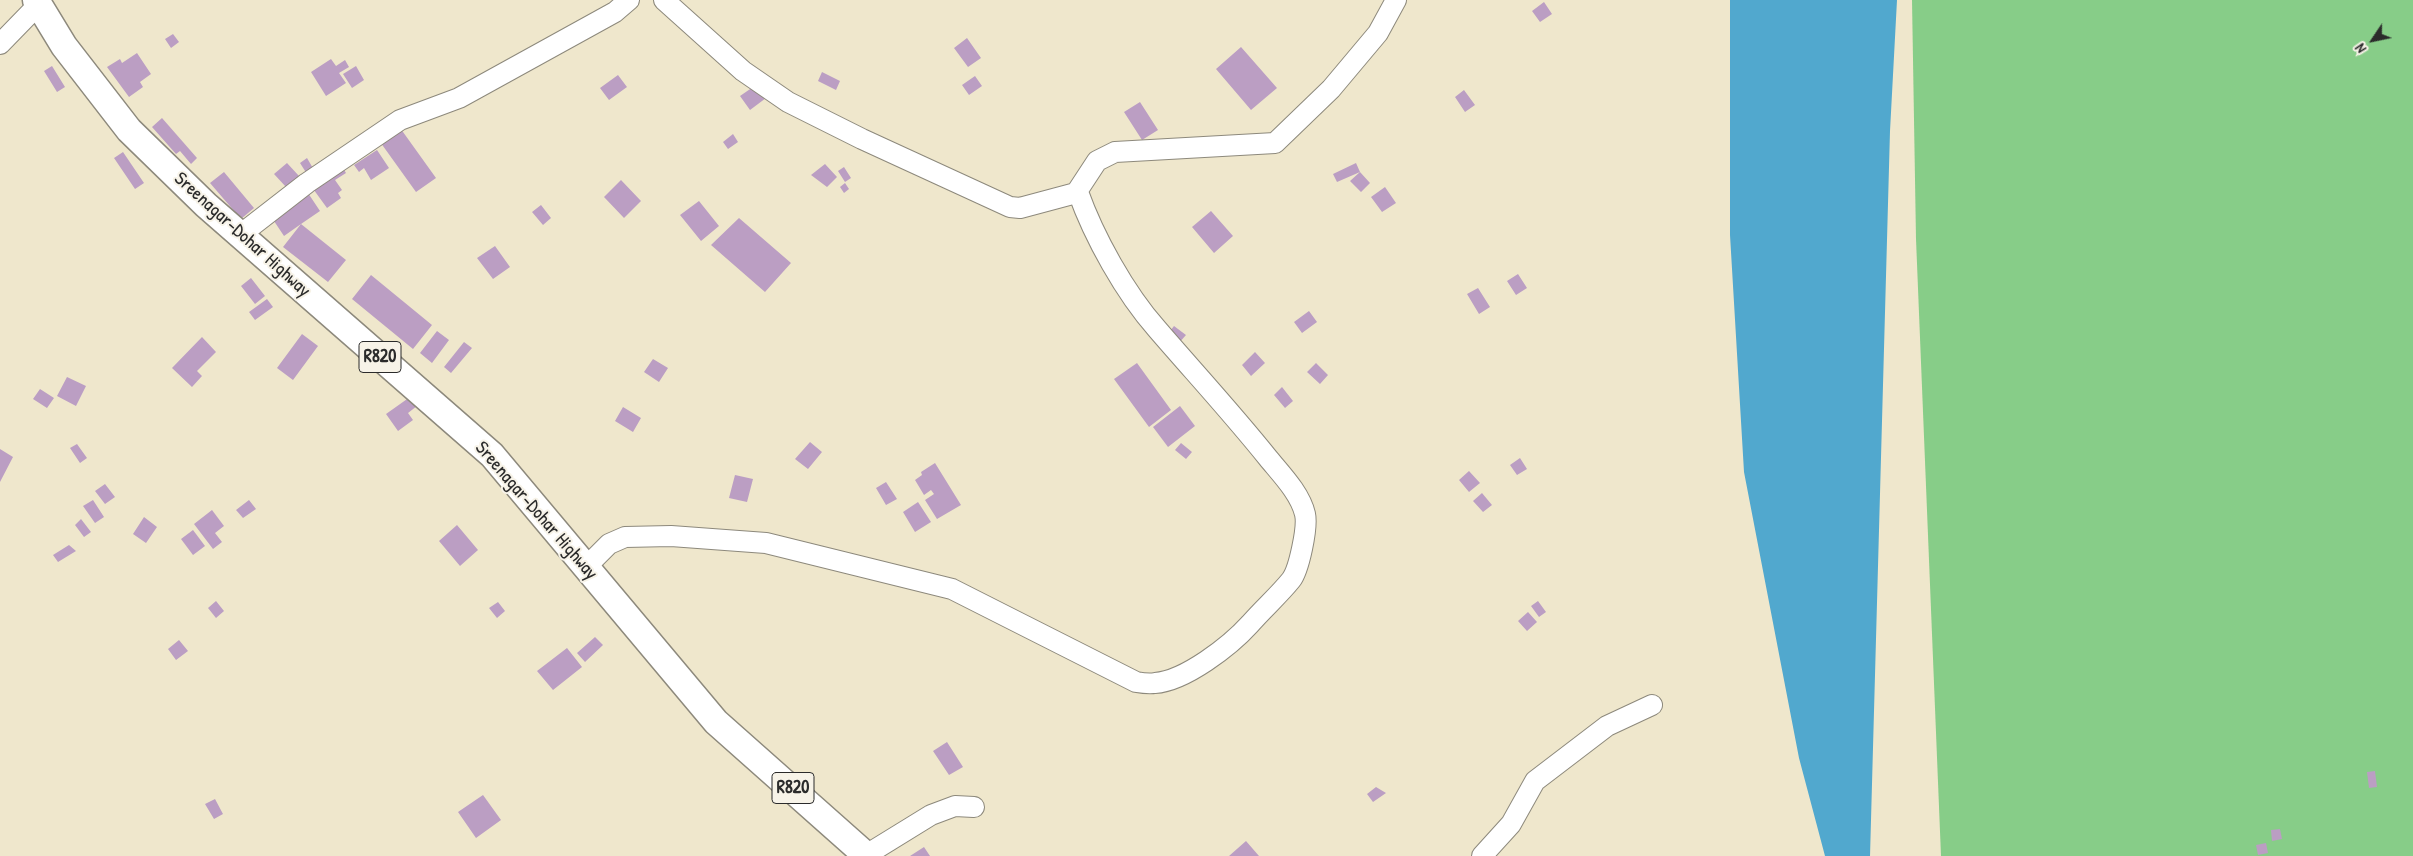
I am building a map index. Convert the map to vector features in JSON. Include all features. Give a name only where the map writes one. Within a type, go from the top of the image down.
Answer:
[{"type":"main road","name":"Sreenagar-Dohar Highway","points":[[37,2],[64,46],[129,130],[206,205],[492,455],[716,722],[867,856]]},
{"type":"street","points":[[240,235],[307,183],[400,120],[458,98],[615,12],[629,0]]},
{"type":"street","points":[[664,0],[760,85],[788,102],[862,139],[1010,207],[1031,206],[1078,192],[1097,161],[1115,152],[1274,143],[1337,82],[1378,33],[1396,0]]},
{"type":"street","points":[[0,44],[37,2]]},
{"type":"street","points":[[586,567],[610,544],[625,537],[671,536],[766,543],[952,589],[1136,682],[1156,684],[1175,677],[1213,658],[1238,638],[1292,578],[1303,545],[1305,515],[1299,500],[1282,475],[1227,407],[1149,319],[1121,279],[1084,209],[1078,192]]},
{"type":"street","points":[[1482,856],[1511,824],[1535,781],[1607,726],[1652,705]]},
{"type":"street","points":[[867,856],[931,815],[955,806],[974,807]]},
{"type":"green space","points":[[1912,0],[2413,0],[2413,856],[1941,856],[1916,239]]},
{"type":"water","points":[[1730,0],[1897,0],[1890,131],[1870,856],[1825,856],[1799,758],[1744,472],[1730,235]]},
{"type":"building","points":[[1544,2],[1552,14],[1540,22],[1532,11]]},
{"type":"building","points":[[173,34],[179,42],[171,48],[165,39]]},
{"type":"building","points":[[967,38],[981,58],[968,67],[954,48]]},
{"type":"building","points":[[1241,47],[1277,88],[1251,110],[1216,69]]},
{"type":"building","points":[[137,53],[151,74],[140,82],[143,87],[129,97],[107,67],[120,59],[122,63]]},
{"type":"building","points":[[331,59],[336,66],[345,60],[349,67],[339,73],[346,83],[326,96],[311,72]]},
{"type":"building","points":[[52,66],[65,87],[57,92],[44,71]]},
{"type":"building","points":[[356,66],[364,80],[352,88],[343,74]]},
{"type":"building","points":[[822,72],[840,81],[836,90],[818,81]]},
{"type":"building","points":[[618,75],[627,87],[609,100],[600,88]]},
{"type":"building","points":[[975,76],[982,86],[969,95],[962,85]]},
{"type":"building","points":[[756,85],[766,98],[750,110],[740,96]]},
{"type":"building","points":[[1464,90],[1475,105],[1465,112],[1455,97]]},
{"type":"building","points":[[1140,102],[1158,130],[1142,140],[1124,112]]},
{"type":"building","points":[[162,118],[197,158],[191,164],[180,151],[176,154],[152,127]]},
{"type":"building","points":[[398,125],[436,178],[416,192],[378,139]]},
{"type":"building","points":[[733,134],[738,142],[728,149],[723,142]]},
{"type":"building","points":[[377,150],[389,168],[371,180],[364,168],[359,172],[354,165]]},
{"type":"building","points":[[123,152],[144,183],[135,189],[114,158]]},
{"type":"building","points":[[307,158],[314,170],[307,174],[300,163]]},
{"type":"building","points":[[287,163],[299,176],[286,187],[274,174]]},
{"type":"building","points":[[1356,163],[1360,172],[1337,182],[1333,174]]},
{"type":"building","points":[[825,164],[837,177],[827,187],[811,175]]},
{"type":"building","points":[[341,165],[346,173],[335,180],[342,190],[338,193],[341,198],[327,208],[311,186]]},
{"type":"building","points":[[844,167],[851,178],[845,182],[838,171]]},
{"type":"building","points":[[224,172],[254,208],[241,219],[210,183]]},
{"type":"building","points":[[1360,172],[1370,183],[1361,192],[1350,181]]},
{"type":"building","points":[[621,180],[641,201],[624,218],[604,197]]},
{"type":"building","points":[[845,183],[849,189],[844,193],[840,187]]},
{"type":"building","points":[[1385,187],[1396,203],[1382,212],[1371,197]]},
{"type":"building","points":[[306,190],[320,211],[284,236],[270,215]]},
{"type":"building","points":[[699,201],[719,226],[701,241],[680,215]]},
{"type":"building","points":[[541,205],[551,218],[543,225],[532,212]]},
{"type":"building","points":[[1211,211],[1233,236],[1214,253],[1192,227]]},
{"type":"building","points":[[739,218],[791,263],[765,292],[711,245]]},
{"type":"building","points":[[301,224],[346,260],[328,282],[283,247]]},
{"type":"building","points":[[495,246],[510,267],[493,279],[477,258]]},
{"type":"building","points":[[1518,274],[1527,288],[1516,295],[1507,281]]},
{"type":"building","points":[[371,275],[432,325],[413,349],[352,299]]},
{"type":"building","points":[[251,278],[265,296],[255,304],[241,286]]},
{"type":"building","points":[[1478,288],[1490,307],[1479,314],[1467,294]]},
{"type":"building","points":[[267,299],[273,307],[255,320],[249,312]]},
{"type":"building","points":[[1309,311],[1317,322],[1302,333],[1294,322]]},
{"type":"building","points":[[1174,326],[1186,335],[1178,344],[1167,335]]},
{"type":"building","points":[[437,331],[449,340],[432,363],[420,353]]},
{"type":"building","points":[[302,334],[318,346],[293,380],[277,368]]},
{"type":"building","points":[[202,337],[216,352],[197,371],[202,376],[192,387],[172,368]]},
{"type":"building","points":[[464,342],[472,348],[451,373],[444,367]]},
{"type":"building","points":[[1255,352],[1265,363],[1251,376],[1242,365]]},
{"type":"building","points":[[653,359],[668,368],[659,382],[644,372]]},
{"type":"building","points":[[1137,363],[1171,410],[1149,427],[1114,379]]},
{"type":"building","points":[[1316,363],[1328,375],[1320,384],[1307,372]]},
{"type":"building","points":[[67,377],[86,386],[76,406],[57,396]]},
{"type":"building","points":[[1282,387],[1293,401],[1285,408],[1274,395]]},
{"type":"building","points":[[40,389],[54,398],[47,408],[33,399]]},
{"type":"building","points":[[410,397],[417,406],[408,413],[413,420],[398,431],[386,414]]},
{"type":"building","points":[[1180,406],[1195,426],[1168,447],[1153,427]]},
{"type":"building","points":[[623,407],[641,418],[633,432],[615,421]]},
{"type":"building","points":[[810,442],[822,452],[808,469],[795,459]]},
{"type":"building","points":[[1181,443],[1192,452],[1186,459],[1175,450]]},
{"type":"building","points":[[77,444],[87,458],[80,463],[70,448]]},
{"type":"building","points":[[0,449],[13,457],[0,482]]},
{"type":"building","points":[[1520,458],[1527,469],[1517,475],[1510,465]]},
{"type":"building","points":[[935,463],[961,505],[937,519],[925,500],[934,494],[931,490],[924,495],[915,480],[922,475],[921,472]]},
{"type":"building","points":[[1469,471],[1480,483],[1469,492],[1459,480]]},
{"type":"building","points":[[735,475],[753,479],[747,502],[729,498]]},
{"type":"building","points":[[886,482],[897,499],[886,505],[876,488]]},
{"type":"building","points":[[105,484],[115,497],[105,504],[95,491]]},
{"type":"building","points":[[1482,493],[1492,505],[1483,512],[1473,501]]},
{"type":"building","points":[[93,500],[104,517],[95,523],[83,506]]},
{"type":"building","points":[[249,500],[256,509],[243,518],[236,510]]},
{"type":"building","points":[[918,502],[931,522],[915,532],[903,512]]},
{"type":"building","points":[[212,510],[224,526],[215,533],[222,542],[213,549],[194,524]]},
{"type":"building","points":[[144,517],[157,527],[146,543],[133,534]]},
{"type":"building","points":[[81,519],[91,532],[84,537],[75,525]]},
{"type":"building","points":[[457,525],[478,550],[460,566],[439,541]]},
{"type":"building","points":[[193,530],[205,546],[193,555],[181,539]]},
{"type":"building","points":[[69,545],[76,551],[58,562],[53,555]]},
{"type":"building","points":[[216,601],[224,611],[216,618],[208,608]]},
{"type":"building","points":[[1538,601],[1546,612],[1539,617],[1531,606]]},
{"type":"building","points":[[498,602],[505,611],[497,618],[489,608]]},
{"type":"building","points":[[1528,612],[1537,622],[1527,631],[1518,621]]},
{"type":"building","points":[[595,637],[603,645],[585,662],[577,653]]},
{"type":"building","points":[[179,640],[188,651],[176,660],[168,649]]},
{"type":"building","points":[[567,648],[582,667],[553,690],[537,671]]},
{"type":"building","points":[[947,742],[963,767],[949,775],[933,751]]},
{"type":"building","points":[[2375,771],[2377,787],[2369,788],[2367,772]]},
{"type":"building","points":[[1376,787],[1386,793],[1373,802],[1367,794]]},
{"type":"building","points":[[483,795],[501,820],[476,838],[458,812]]},
{"type":"building","points":[[215,799],[223,814],[214,819],[205,804]]},
{"type":"building","points":[[2280,829],[2282,839],[2272,841],[2271,830]]},
{"type":"building","points":[[1246,841],[1259,856],[1229,856]]},
{"type":"building","points":[[2266,843],[2268,853],[2258,855],[2256,845]]},
{"type":"building","points":[[924,847],[930,856],[910,856]]}]
